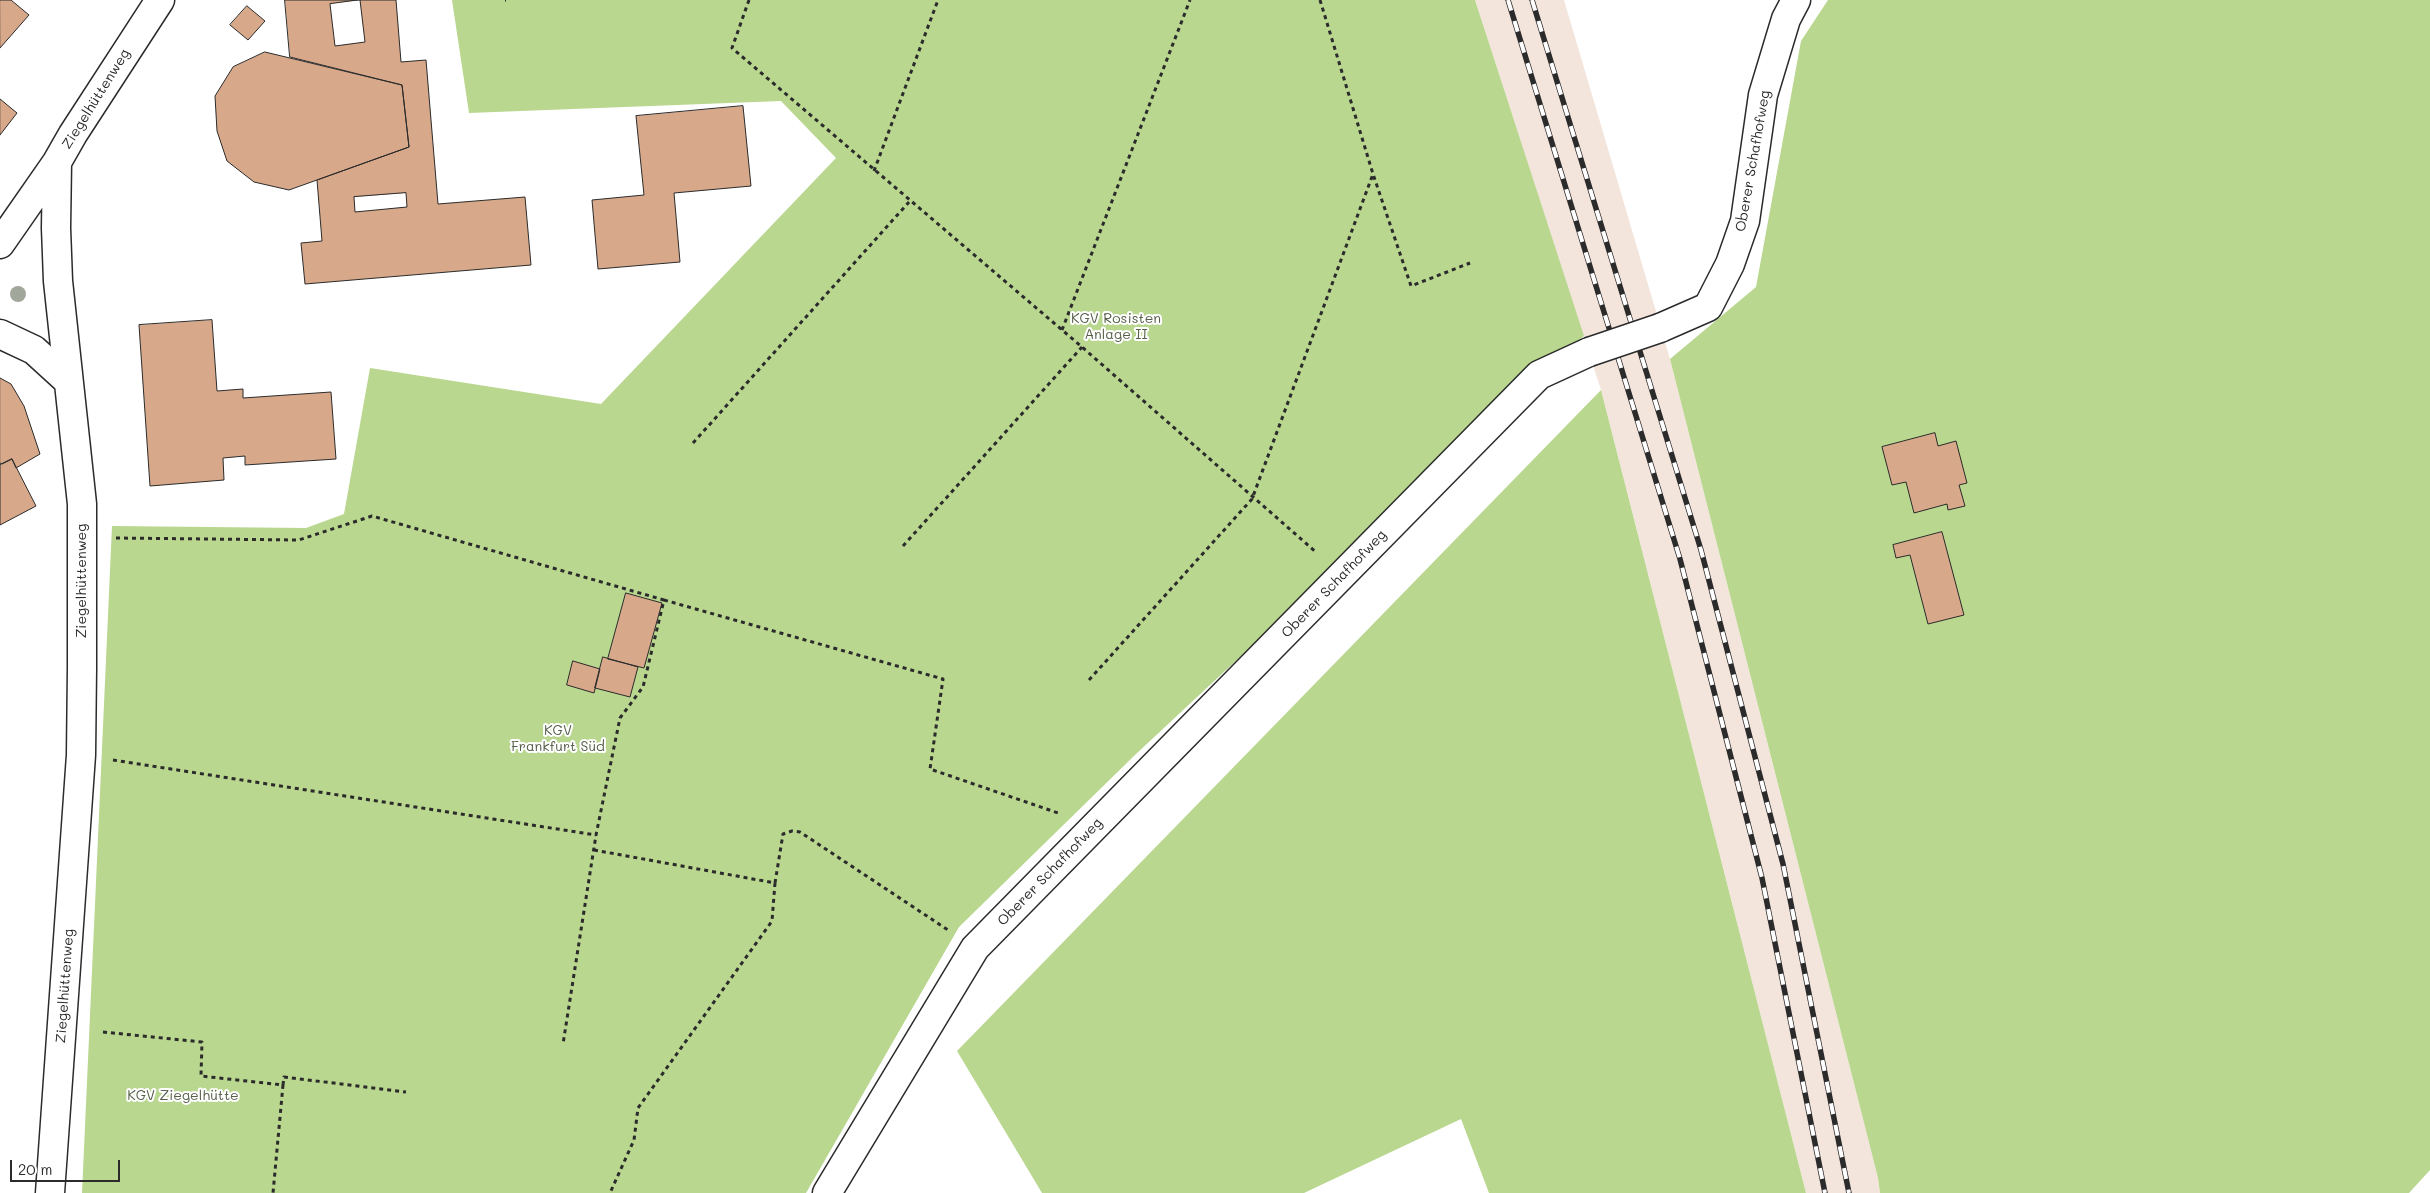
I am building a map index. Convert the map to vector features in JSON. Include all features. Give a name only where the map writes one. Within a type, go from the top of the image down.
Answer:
[{"type":"street","name":"Oberer Schafhofweg","points":[[827,1193],[975,948],[1539,375],[1589,352],[1660,328],[1708,307],[1730,264],[1744,221],[1763,95],[1786,19],[1796,0]]},
{"type":"street","name":"Ziegelhüttenweg","points":[[50,1193],[81,755],[82,504],[58,281],[56,228],[57,162],[152,3]]},
{"type":"street","points":[[0,244],[57,162]]},
{"type":"street","points":[[0,334],[34,350],[68,381]]},
{"type":"path","points":[[749,0],[732,48],[909,202],[1082,347],[1312,550]]},
{"type":"path","points":[[874,172],[938,0]]},
{"type":"path","points":[[1062,330],[1190,0]]},
{"type":"path","points":[[1320,0],[1373,174],[1411,286],[1470,263]]},
{"type":"path","points":[[1089,680],[1252,499],[1373,174]]},
{"type":"path","points":[[693,443],[909,202]]},
{"type":"path","points":[[903,546],[1082,347]]},
{"type":"path","points":[[82,537],[299,540],[372,516],[943,679],[930,769],[1096,826]]},
{"type":"path","points":[[563,1044],[596,835],[620,718],[643,686],[664,600]]},
{"type":"path","points":[[81,755],[596,835]]},
{"type":"path","points":[[610,1193],[634,1140],[638,1108],[772,921],[775,883],[783,834],[792,831],[800,832],[975,948]]},
{"type":"path","points":[[594,850],[775,883]]},
{"type":"path","points":[[103,1032],[202,1042],[201,1076],[283,1085]]},
{"type":"path","points":[[273,1193],[284,1076],[406,1092]]},
{"type":"shaded area","points":[[1475,0],[1564,0],[1670,359],[1878,1178],[1880,1193],[1806,1193],[1601,390]]},
{"type":"green space","points":[[452,0],[1475,0],[1584,336],[1136,754],[959,927],[806,1193],[82,1193],[112,526],[306,528],[344,514],[370,368],[601,404],[836,158],[781,101],[469,113]]},
{"type":"green space","points":[[1828,0],[2430,0],[2430,1170],[2409,1193],[1880,1193],[1878,1178],[1670,359],[1756,287],[1801,41]]},
{"type":"green space","points":[[1601,390],[1806,1193],[1489,1193],[1461,1119],[1304,1193],[1042,1193],[957,1051]]},
{"type":"building","points":[[0,0],[11,0],[29,15],[0,48]]},
{"type":"building","points":[[285,0],[360,0],[396,0],[401,62],[426,60],[438,204],[525,197],[531,265],[305,284],[301,243],[322,241],[317,180],[409,147],[402,85],[290,57]],"holes":[[[360,0],[365,42],[335,46],[330,4]],[[406,193],[407,207],[355,212],[354,197]]]},
{"type":"building","points":[[247,6],[265,21],[248,40],[230,25]]},
{"type":"building","points":[[265,52],[402,85],[409,147],[289,190],[254,182],[227,161],[217,131],[215,96],[233,67]]},
{"type":"building","points":[[0,99],[17,113],[0,135]]},
{"type":"building","points":[[743,106],[751,186],[674,193],[680,262],[598,269],[592,200],[644,195],[636,116]]},
{"type":"building","points":[[212,320],[217,391],[243,389],[243,398],[331,392],[336,459],[245,465],[245,456],[223,458],[224,480],[150,486],[139,325]]},
{"type":"building","points":[[0,378],[11,384],[24,406],[40,454],[16,468],[12,459],[2,464],[0,463]]},
{"type":"building","points":[[1935,433],[1938,446],[1956,441],[1967,483],[1959,485],[1965,506],[1948,510],[1947,504],[1914,513],[1906,482],[1892,485],[1882,447]]},
{"type":"building","points":[[12,459],[36,506],[0,525],[0,465]]},
{"type":"building","points":[[1942,532],[1964,615],[1928,624],[1910,555],[1896,558],[1893,545]]},
{"type":"building","points":[[626,593],[662,603],[644,668],[608,659]]},
{"type":"building","points":[[603,657],[638,667],[630,697],[595,688]]},
{"type":"building","points":[[573,661],[600,669],[594,693],[567,685]]},
{"type":"railway","points":[[1508,0],[1680,559],[1762,878],[1825,1193]]},
{"type":"railway","points":[[1532,0],[1701,550],[1783,864],[1849,1193]]},
{"type":"park label","name":"KGV Rosisten Anlage II","points":[[1116,328]]},
{"type":"park label","name":"KGV Frankfurt Süd","points":[[558,740]]},
{"type":"park label","name":"KGV Ziegelhütte","points":[[183,1096]]}]
